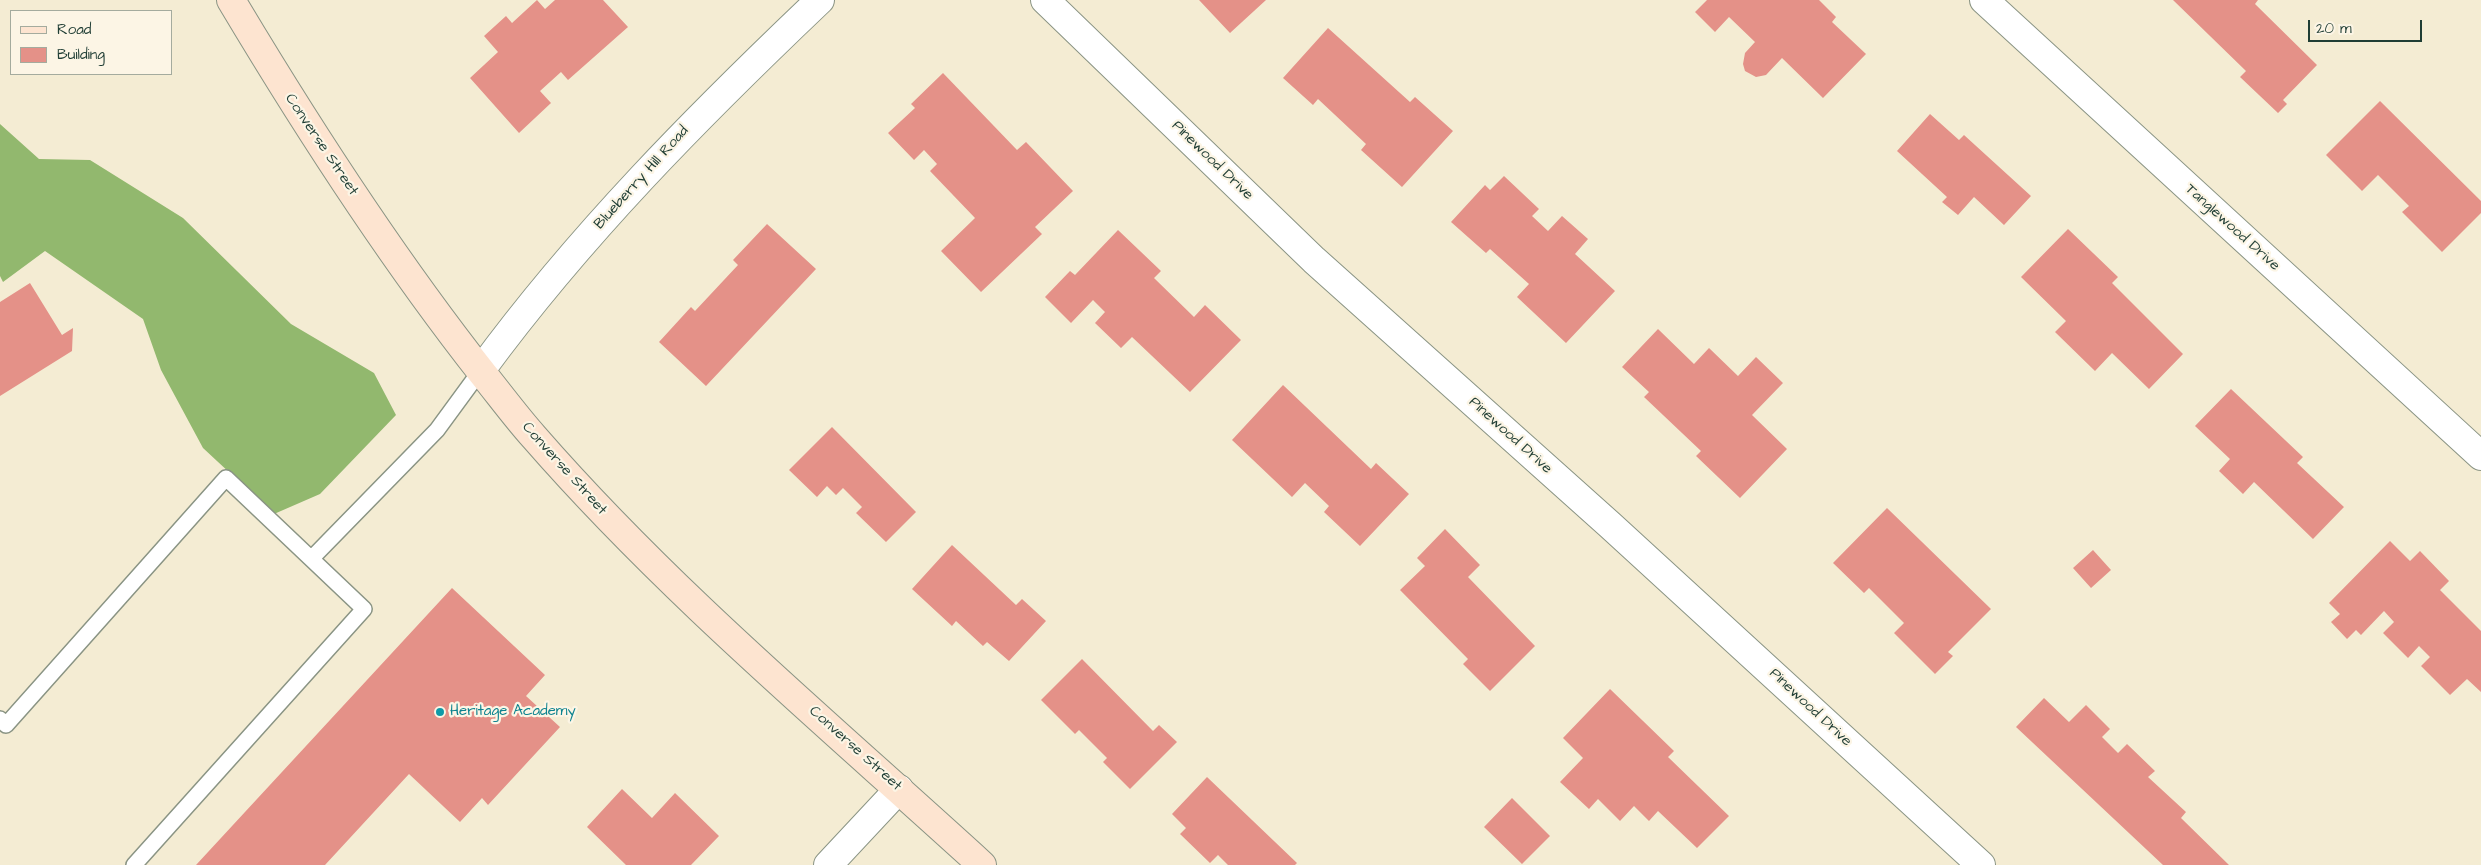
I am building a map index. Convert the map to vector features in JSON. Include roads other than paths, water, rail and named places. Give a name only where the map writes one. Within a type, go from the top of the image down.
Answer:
[{"type":"main road","name":"Converse Street","points":[[231,0],[287,93],[392,252],[530,434],[629,539],[982,865]]},
{"type":"street","name":"Blueberry Hill Road","points":[[481,370],[519,318],[672,144],[820,0]]},
{"type":"street","name":"Pinewood Drive","points":[[1045,0],[1314,260],[1610,525],[1981,865]]},
{"type":"street","name":"Tanglewood Drive","points":[[1984,0],[2481,456]]},
{"type":"street","points":[[828,865],[899,789]]},
{"type":"lane","points":[[312,558],[438,430],[481,370]]},
{"type":"lane","points":[[3,722],[226,478],[364,609],[134,865]]},
{"type":"place","name":"Heritage Academy","points":[[440,712]]}]
